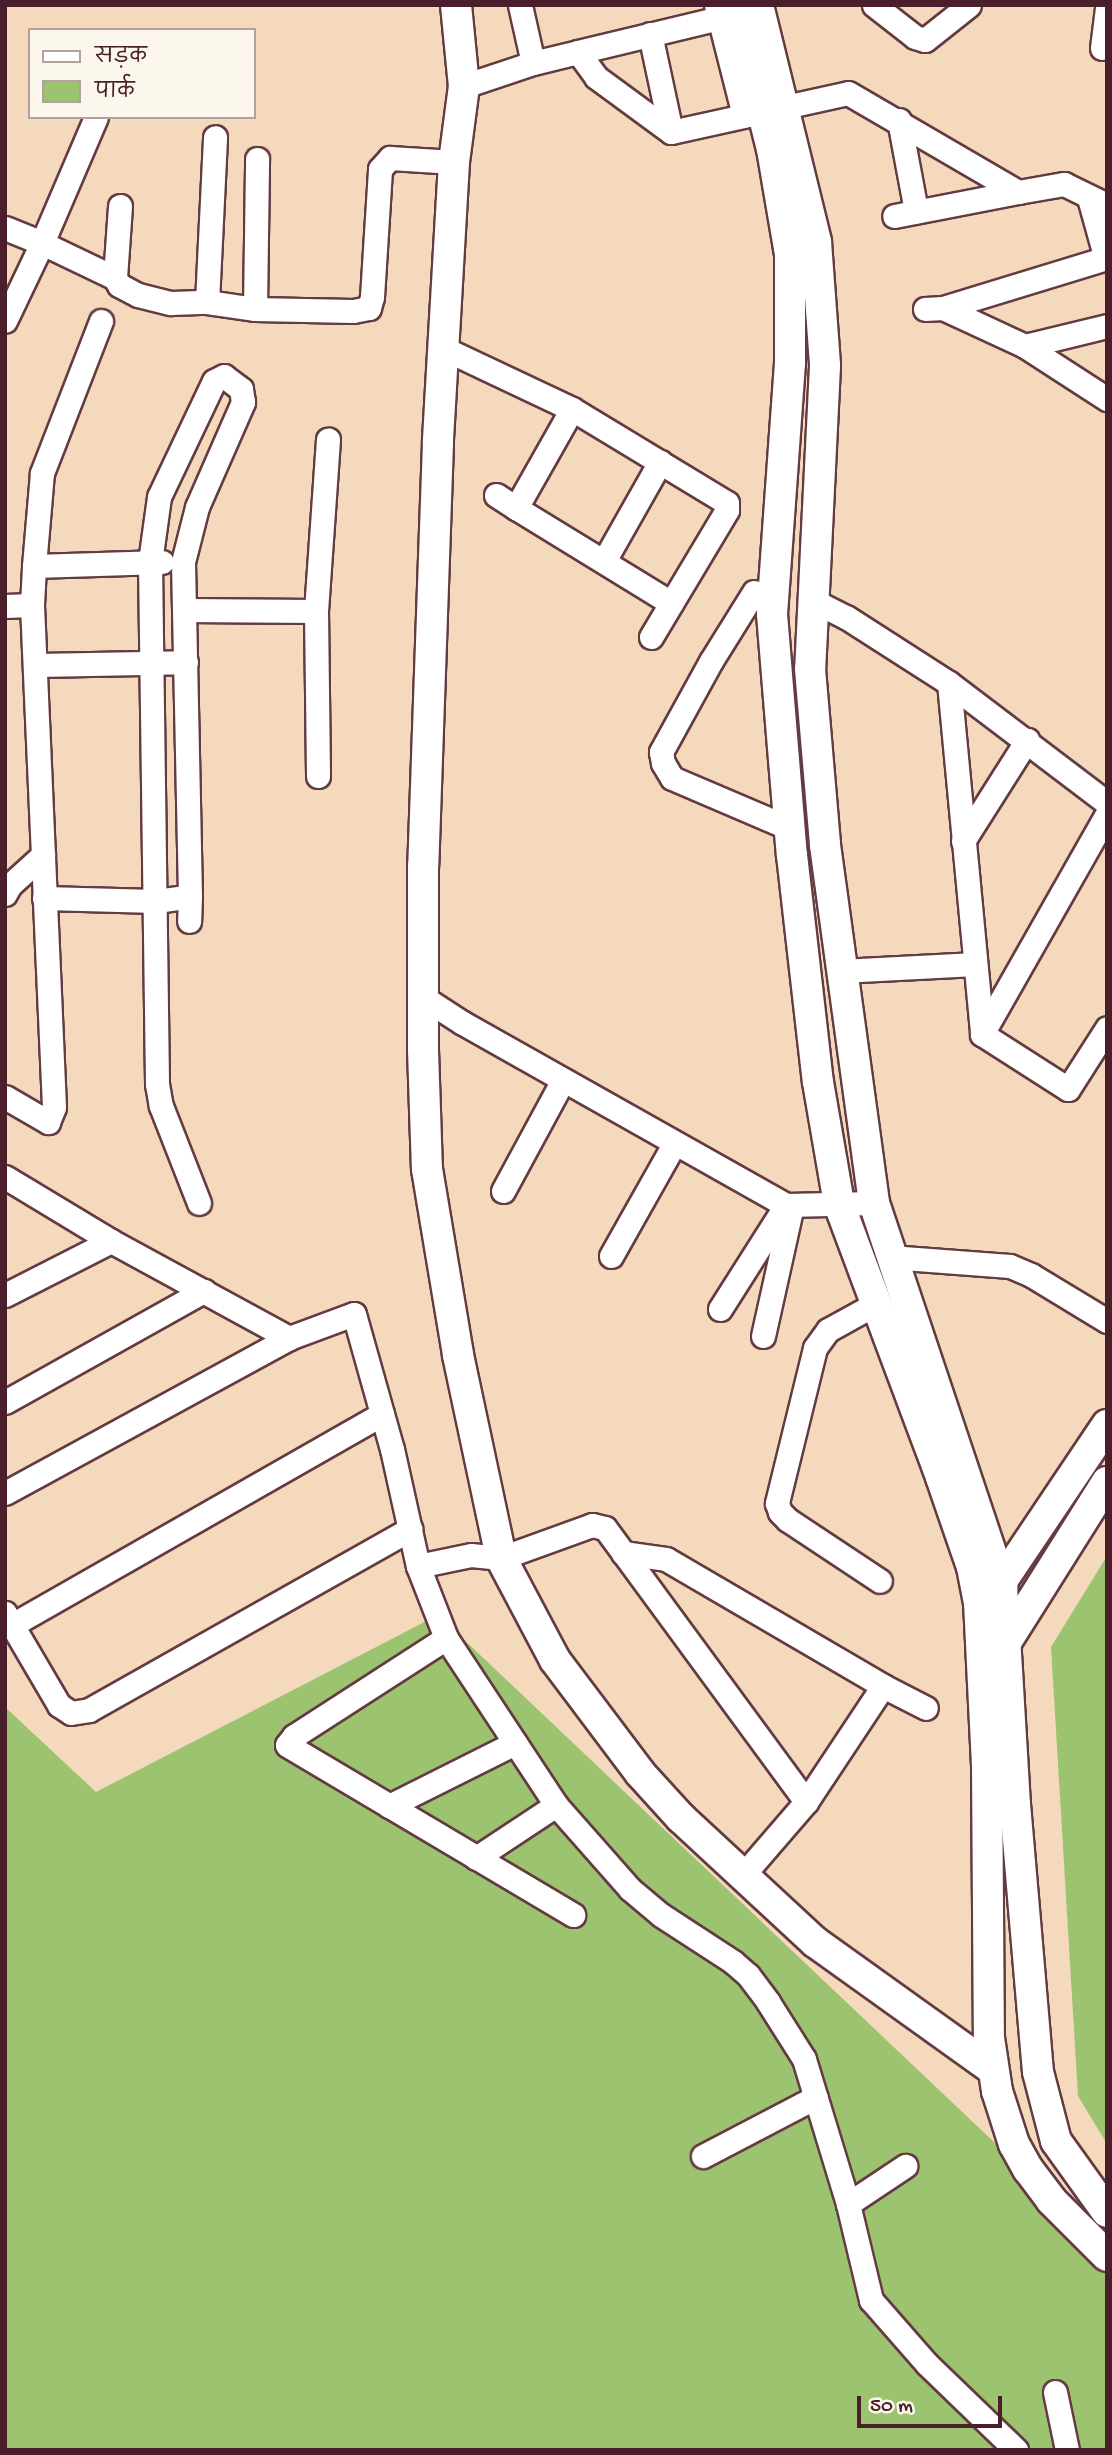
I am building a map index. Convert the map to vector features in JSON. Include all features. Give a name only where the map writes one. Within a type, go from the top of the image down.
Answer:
[{"type":"street","points":[[456,5],[464,86],[454,162],[438,443],[425,799],[427,1169],[458,1356],[501,1558],[555,1660],[639,1773],[681,1818],[815,1942],[992,2068]]},
{"type":"street","points":[[520,5],[533,63]]},
{"type":"street","points":[[758,5],[764,111],[786,220],[790,254],[790,363],[772,614],[789,828],[818,1082],[839,1204],[967,1554],[980,1609],[985,1668],[992,2068],[1014,2144],[1028,2169],[1051,2200],[1107,2256]]},
{"type":"street","points":[[874,5],[915,37],[925,40],[969,5]]},
{"type":"street","points":[[1102,48],[1107,8]]},
{"type":"street","points":[[464,86],[533,63],[650,34],[724,10],[816,242],[825,366],[811,600],[810,669],[825,845],[874,1203],[1002,1586],[1038,2072],[1056,2141],[1107,2212]]},
{"type":"street","points":[[650,34],[671,132]]},
{"type":"street","points":[[578,52],[596,77],[671,132],[848,93],[899,120],[1018,192]]},
{"type":"street","points":[[5,321],[95,119]]},
{"type":"street","points":[[899,120],[905,213],[1064,184],[1098,202],[1106,259],[934,308],[1025,346],[1107,400]]},
{"type":"street","points":[[206,302],[215,137]]},
{"type":"street","points":[[120,206],[115,278],[119,285],[138,295],[171,303],[206,302],[255,309],[369,309],[380,169],[390,158],[454,162]]},
{"type":"street","points":[[255,309],[257,159]]},
{"type":"street","points":[[5,228],[115,278]]},
{"type":"street","points":[[5,1097],[48,1122],[54,1107],[32,605],[34,566],[42,472],[101,321]]},
{"type":"street","points":[[1025,346],[1107,326]]},
{"type":"street","points":[[445,349],[572,409],[729,506],[651,637]]},
{"type":"street","points":[[189,921],[183,562],[197,507],[243,402],[241,389],[224,376],[214,381],[159,497],[150,562],[157,1084],[161,1106],[198,1203]]},
{"type":"street","points":[[516,508],[572,409]]},
{"type":"street","points":[[318,776],[316,611],[328,439]]},
{"type":"street","points":[[604,561],[660,461]]},
{"type":"street","points":[[496,495],[671,603]]},
{"type":"street","points":[[34,566],[183,562]]},
{"type":"street","points":[[754,592],[710,661],[661,751],[663,763],[672,778],[789,828]]},
{"type":"street","points":[[811,600],[846,617],[949,683],[1107,803]]},
{"type":"street","points":[[5,606],[32,605]]},
{"type":"street","points":[[184,610],[316,611]]},
{"type":"street","points":[[35,665],[186,662]]},
{"type":"street","points":[[949,683],[982,1034]]},
{"type":"street","points":[[962,841],[1027,740]]},
{"type":"street","points":[[982,1034],[1107,814]]},
{"type":"street","points":[[5,894],[10,885],[43,855]]},
{"type":"street","points":[[44,898],[156,901],[190,896]]},
{"type":"street","points":[[842,971],[974,964]]},
{"type":"street","points":[[424,998],[674,1144],[789,1205],[874,1203]]},
{"type":"street","points":[[982,1034],[1068,1089],[1107,1028]]},
{"type":"street","points":[[503,1191],[563,1080]]},
{"type":"street","points":[[611,1256],[674,1144]]},
{"type":"street","points":[[8,1183],[289,1338]]},
{"type":"street","points":[[720,1309],[789,1205]]},
{"type":"street","points":[[763,1336],[789,1205]]},
{"type":"street","points":[[5,1295],[111,1241]]},
{"type":"street","points":[[890,1256],[1010,1266],[1031,1275],[1107,1321]]},
{"type":"street","points":[[5,1402],[204,1291]]},
{"type":"street","points":[[877,1303],[828,1330],[815,1348],[777,1503],[780,1512],[788,1520],[880,1581]]},
{"type":"street","points":[[5,1493],[289,1338],[354,1314],[382,1414],[418,1566],[446,1638],[556,1805],[643,1903],[748,1975],[804,2059],[848,2204],[871,2300],[927,2364],[1016,2450]]},
{"type":"street","points":[[382,1414],[9,1619],[59,1705],[71,1713],[89,1710],[410,1529]]},
{"type":"street","points":[[980,1609],[1002,1586],[1107,1425]]},
{"type":"street","points":[[985,1668],[1006,1644],[1107,1482]]},
{"type":"street","points":[[418,1566],[471,1555],[501,1558],[592,1525],[605,1528],[806,1802]]},
{"type":"street","points":[[624,1553],[666,1559],[883,1686],[926,1707]]},
{"type":"street","points":[[446,1638],[294,1736],[287,1745],[573,1915]]},
{"type":"street","points":[[743,1875],[806,1802],[883,1686]]},
{"type":"street","points":[[389,1806],[515,1743]]},
{"type":"street","points":[[476,1858],[556,1805]]},
{"type":"street","points":[[703,2156],[816,2097]]},
{"type":"street","points":[[848,2204],[905,2166]]},
{"type":"street","points":[[1055,2392],[1067,2450]]},
{"type":"green space","points":[[1107,1556],[1107,2144],[1078,2096],[1051,1647]]},
{"type":"green space","points":[[438,1615],[1092,2235],[1107,2258],[1107,2450],[5,2450],[5,1707],[96,1792]]}]
